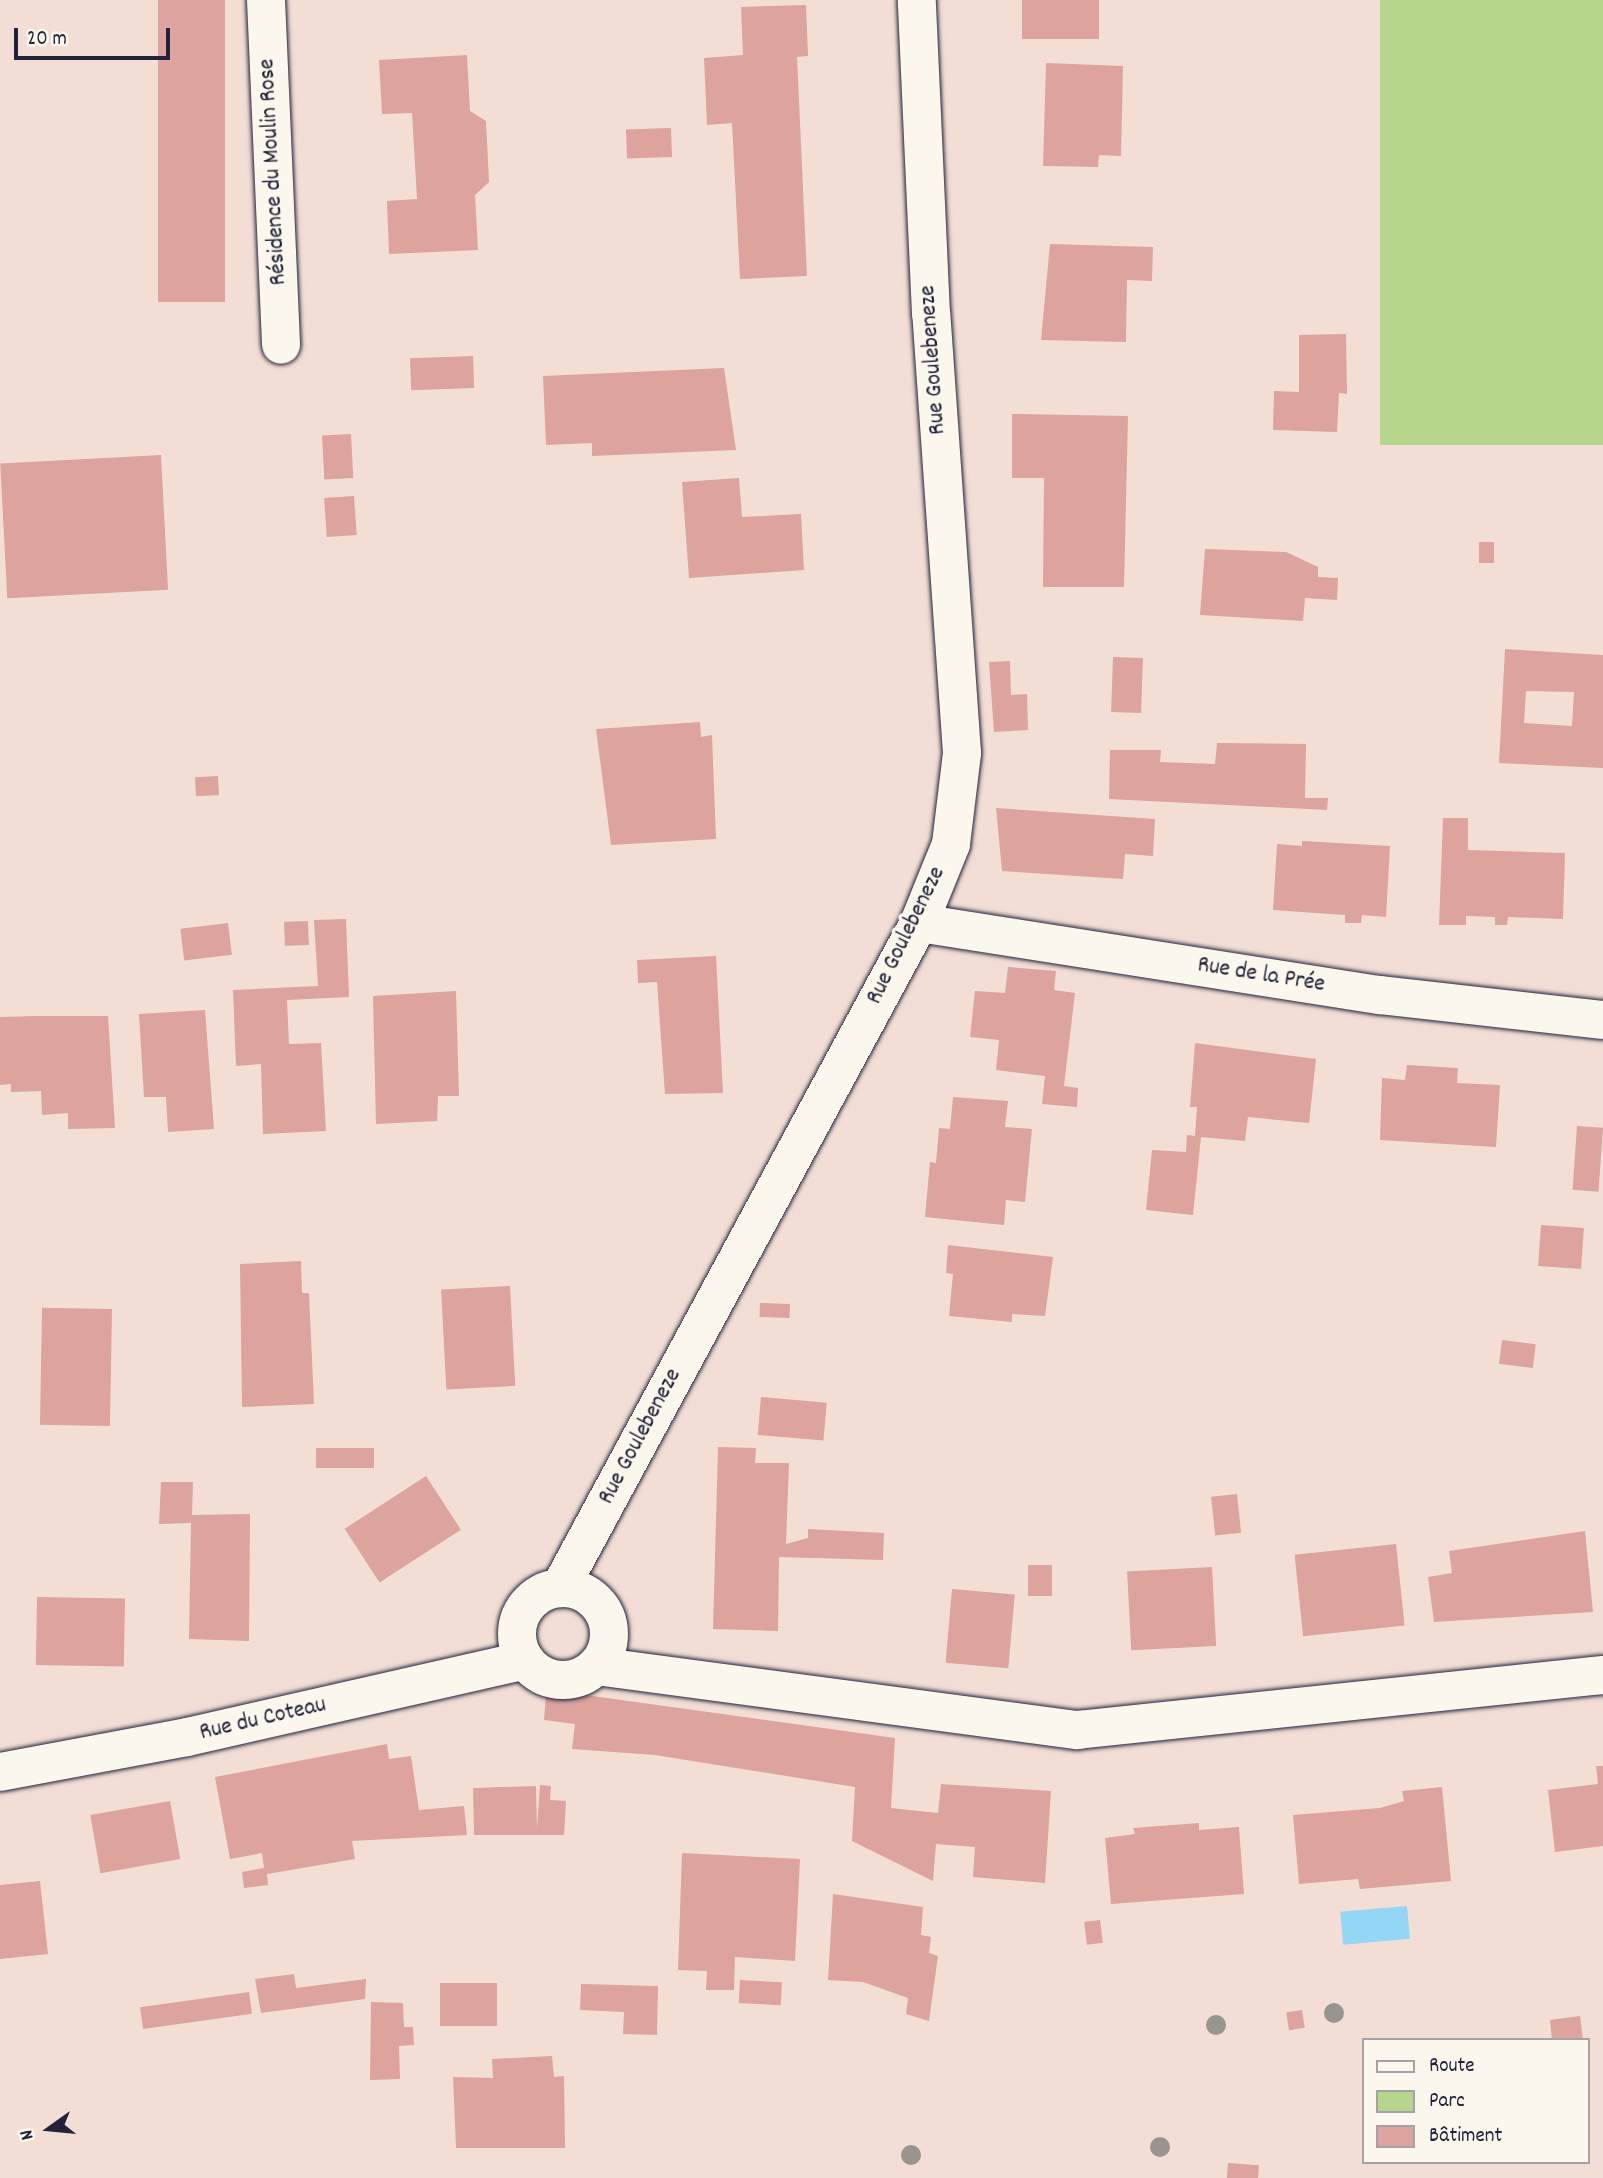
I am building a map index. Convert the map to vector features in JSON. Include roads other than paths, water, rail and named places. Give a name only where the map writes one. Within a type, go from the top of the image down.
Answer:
[{"type":"street","name":"Résidence du Moulin Rose","points":[[266,0],[281,345]]},
{"type":"street","name":"Rue Goulebeneze","points":[[560,1588],[919,923],[951,844],[962,753],[930,314],[917,0]]},
{"type":"street","name":"Rue de la Prée","points":[[919,923],[1380,995],[1603,1020]]},
{"type":"street","points":[[596,1667],[609,1638],[604,1615],[590,1596],[560,1588],[538,1597],[522,1614],[519,1645],[525,1660],[559,1680],[596,1667],[1077,1730],[1603,1675]]},
{"type":"street","name":"Rue du Coteau","points":[[0,1772],[187,1737],[525,1660]]},
{"type":"water","points":[[1407,1906],[1410,1939],[1343,1945],[1340,1912]]}]
